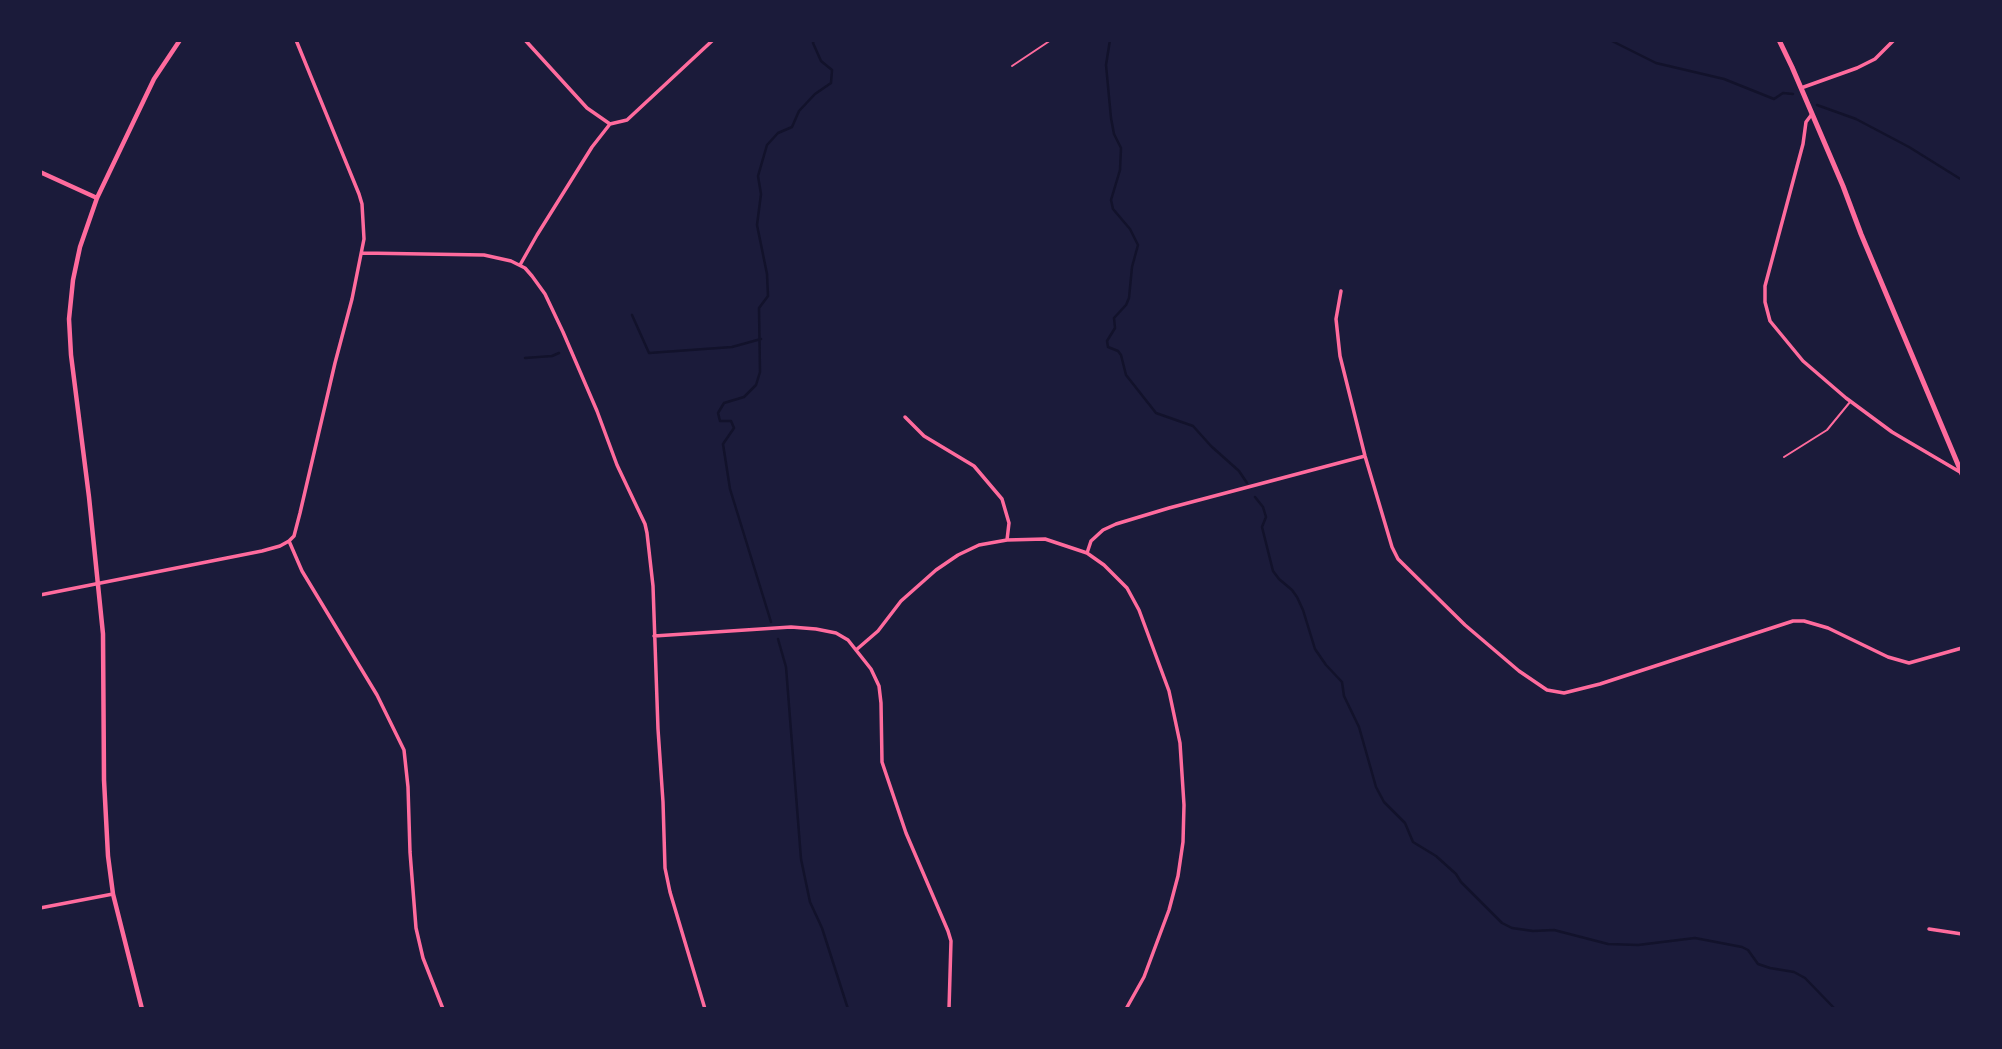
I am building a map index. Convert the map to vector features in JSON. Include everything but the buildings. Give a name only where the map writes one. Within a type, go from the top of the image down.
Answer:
[{"type":"main road","points":[[1779,40],[1961,473]]},
{"type":"street","points":[[142,1009],[113,894],[105,815],[104,660],[99,584],[69,319],[80,247],[97,198],[153,79],[180,40]]},
{"type":"street","points":[[40,595],[262,551],[279,546],[293,536],[362,253],[364,225],[359,194],[296,40]]},
{"type":"street","points":[[525,40],[587,108],[610,124]]},
{"type":"street","points":[[520,265],[592,147],[610,124],[626,120],[713,40]]},
{"type":"street","points":[[1801,88],[1866,64],[1894,40]]},
{"type":"street","points":[[1812,114],[1806,122],[1803,144],[1765,286],[1765,302],[1770,321],[1808,365],[1851,402],[1892,432],[1961,473]]},
{"type":"street","points":[[40,172],[97,198]]},
{"type":"street","points":[[362,253],[498,257],[520,265],[545,294],[597,411],[617,465],[645,524],[651,556],[665,868],[705,1009]]},
{"type":"street","points":[[1341,291],[1336,320],[1340,356],[1365,456],[1398,559],[1465,625],[1519,671],[1547,690],[1564,693],[1600,684],[1793,621],[1804,621],[1828,628],[1888,657],[1909,663],[1962,648]]},
{"type":"street","points":[[905,417],[924,436],[974,466],[1002,499],[1009,523],[1007,540]]},
{"type":"street","points":[[1087,553],[1091,541],[1103,530],[1116,524],[1365,456]]},
{"type":"street","points":[[856,650],[878,631],[901,601],[936,570],[979,545],[1007,540],[1045,539],[1087,553],[1104,565],[1127,588],[1139,610],[1169,691],[1180,743],[1183,775],[1183,842],[1169,911],[1144,977],[1126,1009]]},
{"type":"street","points":[[289,541],[302,571],[377,695],[404,750],[416,928],[423,958],[443,1009]]},
{"type":"street","points":[[654,636],[791,627],[836,633],[848,640],[872,669],[879,686],[882,762],[906,833],[951,941],[949,1009]]},
{"type":"street","points":[[40,908],[113,894]]},
{"type":"street","points":[[1929,929],[1962,934]]},
{"type":"lane","points":[[1013,66],[1051,40]]},
{"type":"lane","points":[[1784,457],[1827,429],[1851,402]]},
{"type":"waterway","points":[[771,622],[730,489],[723,444],[734,428],[731,421],[720,421],[718,413],[724,403],[744,397],[756,385],[760,372],[759,308],[768,296],[767,274],[757,225],[761,194],[758,176],[767,145],[778,133],[792,127],[799,111],[815,94],[831,83],[832,70],[821,61],[814,40]]},
{"type":"waterway","points":[[1110,40],[1106,65],[1111,118],[1114,134],[1121,148],[1120,170],[1111,200],[1113,209],[1130,229],[1138,245],[1132,267],[1129,298],[1114,318],[1115,328],[1107,341],[1108,347],[1121,355],[1126,375],[1156,413],[1193,426],[1239,471],[1247,483]]},
{"type":"waterway","points":[[1610,40],[1656,63],[1724,79],[1774,99],[1783,93],[1793,94]]},
{"type":"waterway","points":[[1817,105],[1856,119],[1909,147],[1962,180]]},
{"type":"waterway","points":[[632,315],[649,353],[732,347],[761,339]]},
{"type":"waterway","points":[[525,358],[559,353]]},
{"type":"waterway","points":[[1255,497],[1263,507],[1266,517],[1262,527],[1273,571],[1297,597],[1315,649],[1342,682],[1344,696],[1359,727],[1376,787],[1384,802],[1405,823],[1413,842],[1436,856],[1456,874],[1502,923],[1512,928],[1533,931],[1554,930],[1608,944],[1638,945],[1695,938],[1742,947],[1748,950],[1758,964],[1794,972],[1805,978],[1835,1009]]},
{"type":"waterway","points":[[778,639],[786,667],[801,859],[810,902],[822,928],[848,1009]]}]
